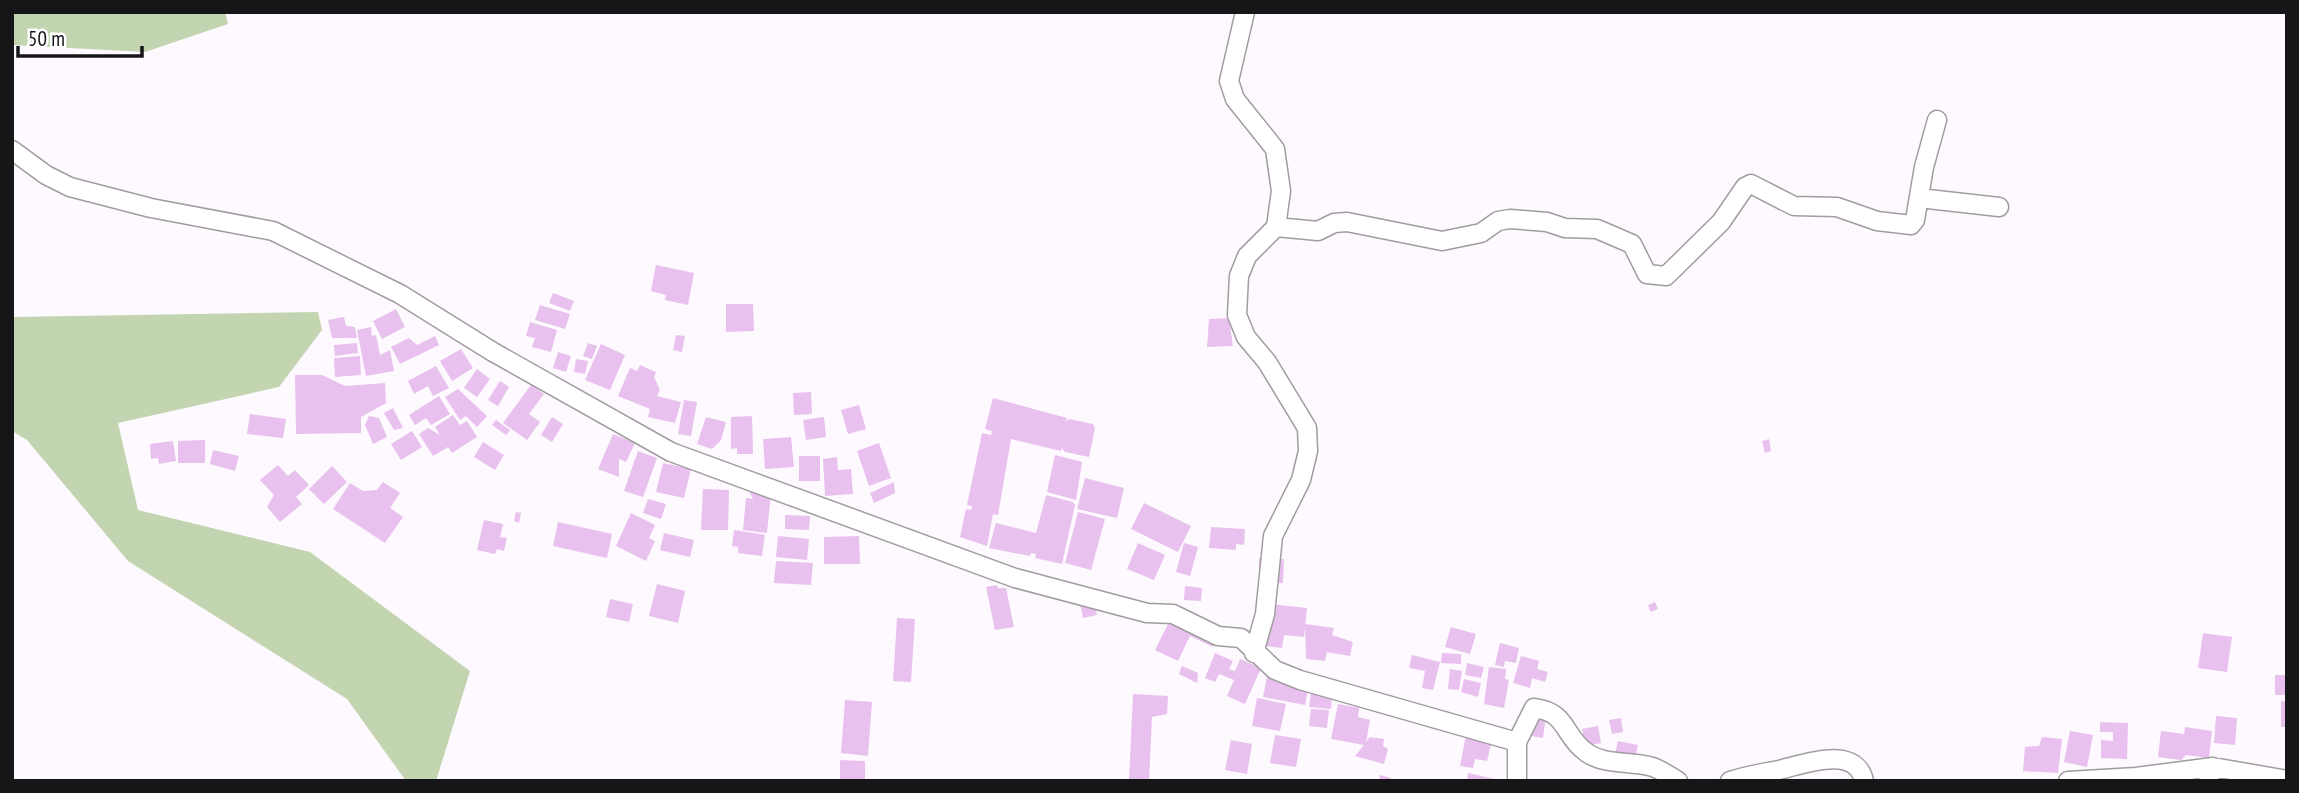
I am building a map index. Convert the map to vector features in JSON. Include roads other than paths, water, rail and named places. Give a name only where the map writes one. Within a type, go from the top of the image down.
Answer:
[{"type":"street","points":[[1245,12],[1229,81],[1235,99],[1275,149],[1281,191],[1276,227],[1247,256],[1240,276],[1237,314],[1246,337],[1267,362],[1307,428],[1308,451],[1301,480],[1273,536],[1265,614],[1254,653]]},
{"type":"street","points":[[1276,227],[1318,231],[1334,223],[1347,222],[1442,241],[1481,233],[1505,220],[1538,220],[1565,228],[1597,229],[1629,242],[1637,250],[1645,272],[1650,276],[1661,276],[1671,272],[1721,222],[1748,184],[1757,185],[1794,206],[1837,207],[1877,222],[1906,226],[1915,220],[1937,120]]},
{"type":"street","points":[[12,150],[46,175],[70,187],[151,208],[273,231],[400,295],[493,352],[671,452],[1015,578],[1147,613],[1173,614],[1218,636],[1241,638],[1275,670],[1300,680],[1517,741]]},
{"type":"street","points":[[1919,198],[1998,207]]},
{"type":"street","points":[[1517,781],[1517,741],[1534,708],[1545,709],[1562,719],[1587,753],[1618,762],[1649,766],[1678,781]]},
{"type":"street","points":[[1730,781],[1802,762],[1836,760],[1851,762],[1858,767],[1864,781]]},
{"type":"street","points":[[2068,781],[2210,774],[2287,780]]}]
